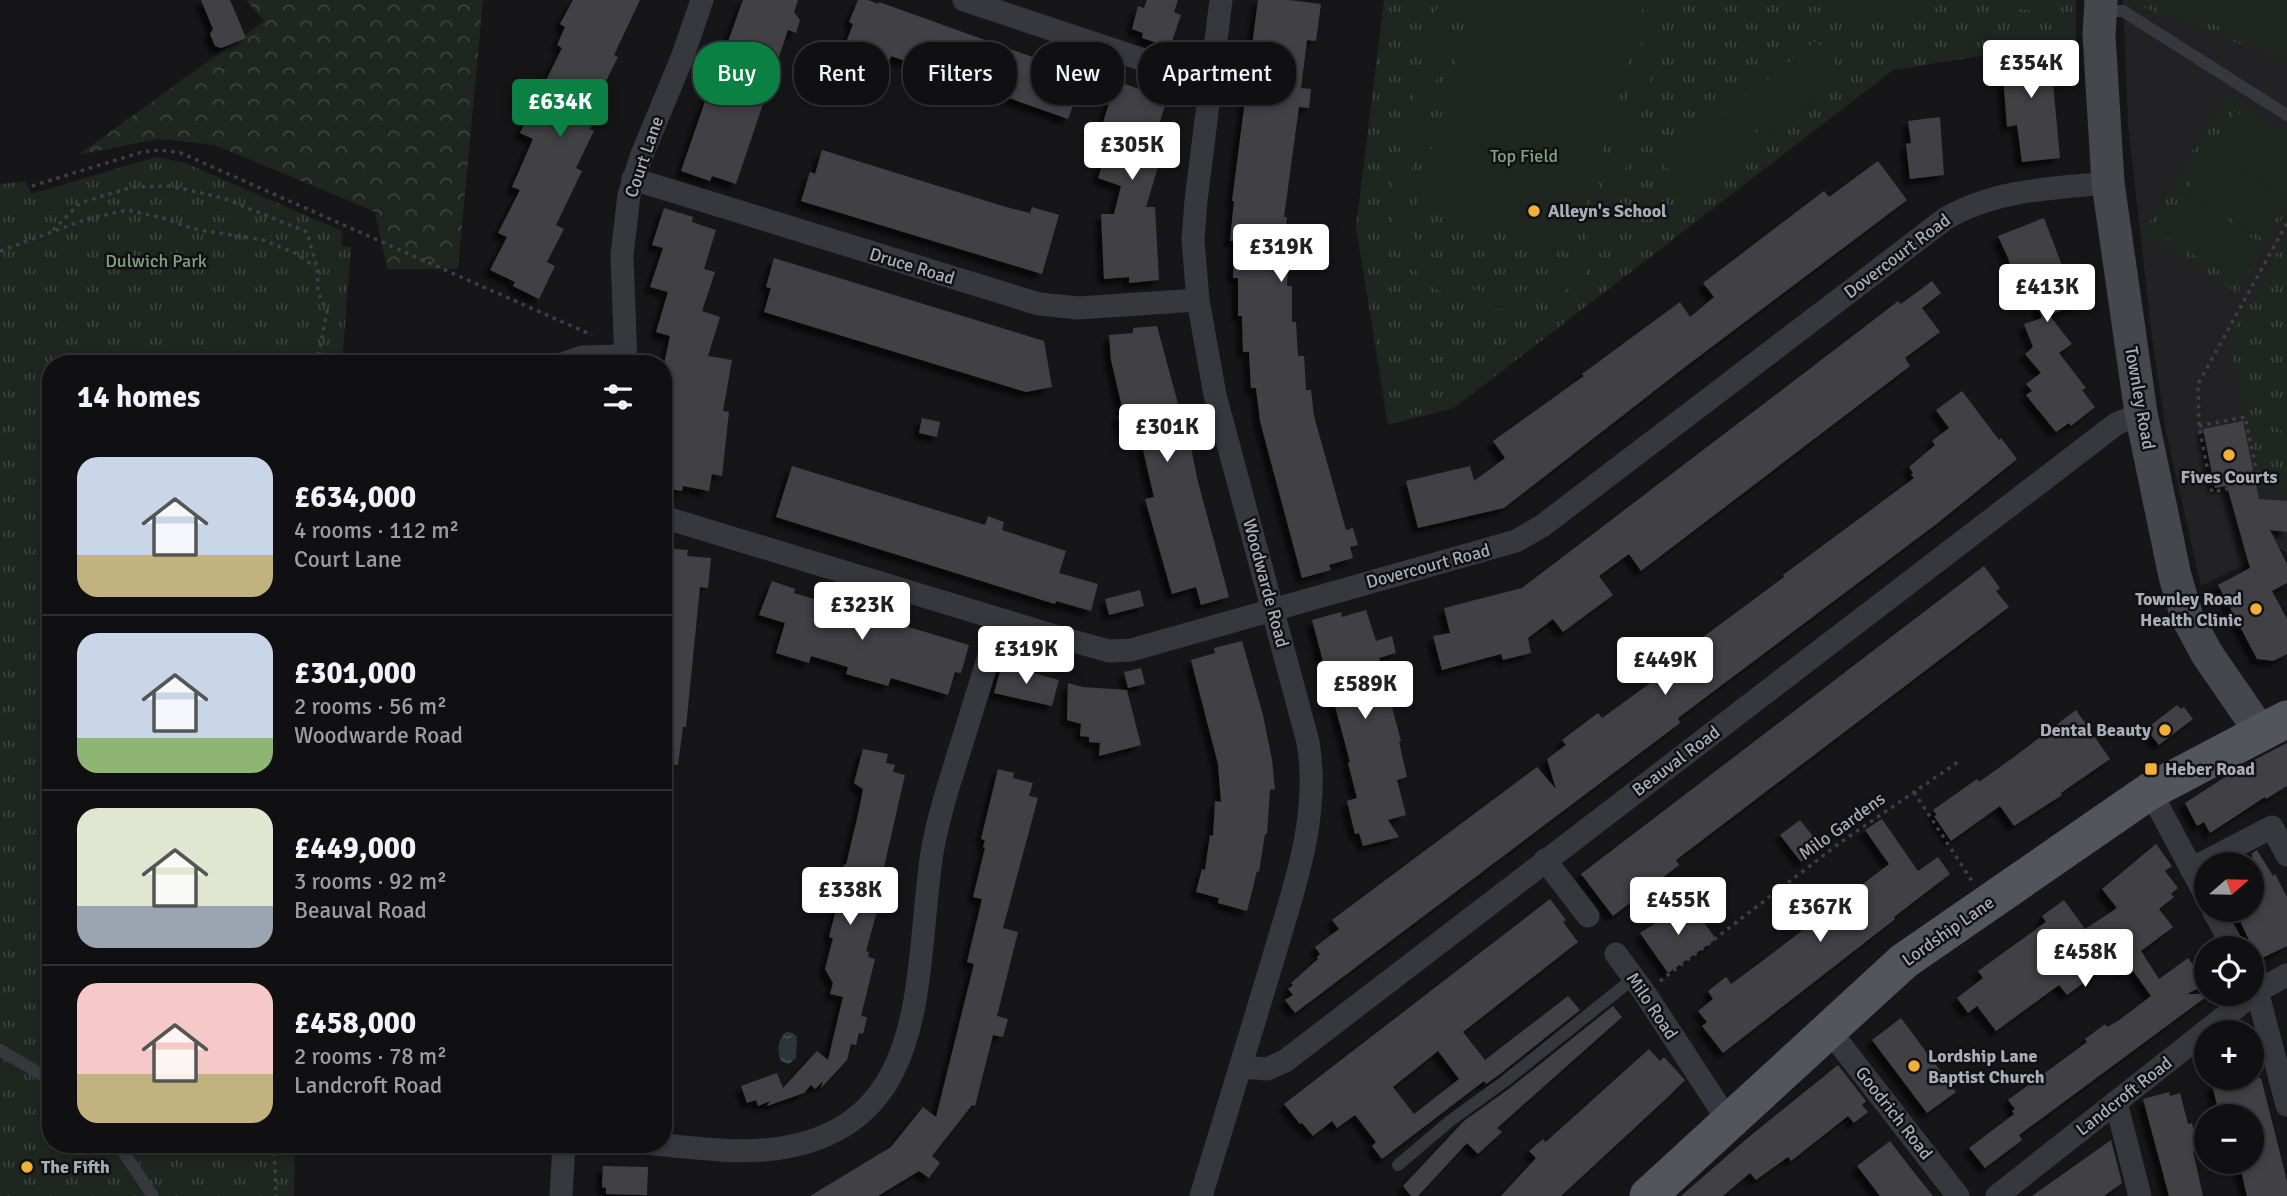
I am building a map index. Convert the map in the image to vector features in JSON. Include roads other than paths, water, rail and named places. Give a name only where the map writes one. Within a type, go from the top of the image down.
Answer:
[{"type":"main road","name":"Lordship Lane","points":[[1648,1196],[1904,961],[2150,791],[2273,725]]},
{"type":"street","name":"Court Lane","points":[[626,355],[622,255],[624,225],[633,179],[682,58],[702,0]]},
{"type":"street","points":[[964,0],[1138,58]]},
{"type":"street","name":"Woodwarde Road","points":[[1215,42],[1221,0]]},
{"type":"street","name":"Townley Road","points":[[2101,5],[2099,35],[2108,183],[2141,413],[2175,576],[2187,617],[2207,653],[2273,725]]},
{"type":"street","name":"Woodwarde Road","points":[[1201,1196],[1297,875],[1311,800],[1312,775],[1308,742],[1215,394],[1198,299],[1194,219],[1207,105]]},
{"type":"street","name":"Druce Road","points":[[633,179],[1039,304],[1078,307],[1198,299]]},
{"type":"street","name":"Dovercourt Road","points":[[672,520],[1000,620],[1119,652],[1501,546],[1529,535],[1961,209],[1994,198],[2108,183]]},
{"type":"street","name":"Beauval Road","points":[[1241,1067],[1267,1069],[1285,1061],[2116,424],[2141,413]]},
{"type":"street","points":[[672,1145],[762,1150],[800,1143],[847,1123],[861,1113],[885,1086],[902,1052],[913,1016],[937,829],[1000,620]]},
{"type":"street","points":[[2150,791],[2194,874]]},
{"type":"street","points":[[2191,869],[2273,827],[2287,855]]},
{"type":"street","points":[[1545,860],[1588,916]]},
{"type":"street","name":"Milo Road","points":[[1616,954],[1728,1122]]},
{"type":"street","name":"Landcroft Road","points":[[2264,984],[2287,975]]},
{"type":"street","name":"Landcroft Road","points":[[1997,1196],[2232,1006]]},
{"type":"street","points":[[2260,1006],[2287,1105]]},
{"type":"street","name":"Goodrich Road","points":[[1829,1030],[1958,1196]]},
{"type":"street","points":[[2116,1102],[2140,1196]]},
{"type":"street","points":[[561,1196],[563,1153]]},
{"type":"lane","points":[[2101,5],[2123,11],[2287,115]]},
{"type":"lane","points":[[1398,1165],[1450,1121],[1639,985]]},
{"type":"lane","points":[[0,1051],[42,1075]]},
{"type":"lane","points":[[123,1153],[153,1196]]},
{"type":"water","points":[[786,1032],[797,1037],[796,1058],[789,1064],[781,1061],[778,1050],[779,1042]]},
{"type":"place","name":"Alleyn's School","points":[[1534,211]]},
{"type":"place","name":"Fives Courts","points":[[2229,455]]},
{"type":"place","name":"Townley Road Health Clinic","points":[[2256,609]]},
{"type":"place","name":"Dental Beauty","points":[[2165,730]]},
{"type":"place","name":"Heber Road","points":[[2151,769]]},
{"type":"place","name":"Lordship Lane Baptist Church","points":[[1914,1066]]},
{"type":"place","name":"The Fifth","points":[[27,1167]]},
{"type":"park label","name":"Top Field","points":[[1524,156]]},
{"type":"park label","name":"Dulwich Park","points":[[156,261]]}]
